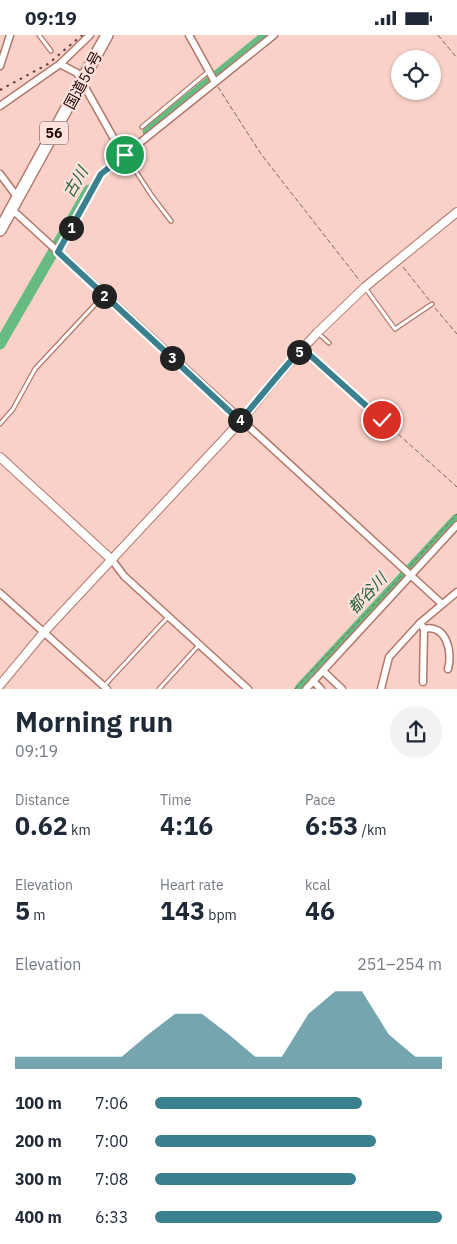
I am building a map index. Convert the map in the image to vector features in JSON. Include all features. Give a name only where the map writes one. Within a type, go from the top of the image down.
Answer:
[{"type":"highway","name":"国道56号","points":[[0,230],[107,35]]},
{"type":"street","points":[[0,66],[10,35]]},
{"type":"street","points":[[0,106],[60,64],[90,35]]},
{"type":"street","points":[[189,35],[212,77]]},
{"type":"street","points":[[55,249],[101,174],[212,77],[274,35]]},
{"type":"street","points":[[60,64],[77,73],[118,146]]},
{"type":"street","points":[[0,174],[18,198]]},
{"type":"street","points":[[11,211],[55,249],[240,421],[442,604]]},
{"type":"street","points":[[0,685],[44,633],[240,421],[302,348],[365,287],[457,212]]},
{"type":"street","points":[[0,457],[112,560],[124,576],[248,689]]},
{"type":"street","points":[[306,689],[407,573],[457,526]]},
{"type":"street","points":[[381,689],[389,657],[442,604],[457,592]]},
{"type":"street","points":[[0,593],[105,687]]},
{"type":"street","points":[[422,626],[438,629],[448,645],[450,651],[448,669]]},
{"type":"street","points":[[422,626],[423,682]]},
{"type":"street","points":[[450,651],[457,656]]},
{"type":"street","points":[[323,671],[342,689]]},
{"type":"street","points":[[313,681],[321,689]]},
{"type":"lane","points":[[39,35],[51,51]]},
{"type":"lane","points":[[142,127],[212,77]]},
{"type":"lane","points":[[125,155],[171,221]]},
{"type":"lane","points":[[365,287],[395,329],[432,304]]},
{"type":"lane","points":[[0,424],[13,409],[35,369],[104,295]]},
{"type":"lane","points":[[317,333],[329,343]]},
{"type":"lane","points":[[105,687],[169,617]]},
{"type":"lane","points":[[159,689],[200,645]]},
{"type":"path","points":[[438,35],[457,58]]},
{"type":"path","points":[[212,77],[261,154],[365,287]]},
{"type":"path","points":[[398,260],[457,334]]},
{"type":"path","points":[[302,348],[457,487]]},
{"type":"path","points":[[295,689],[407,573],[457,514]]},
{"type":"waterway","name":"古川","points":[[148,132],[267,35]]},
{"type":"waterway","name":"古川","points":[[0,344],[89,190]]},
{"type":"waterway","name":"都谷川","points":[[300,689],[457,519]]},
{"type":"railway","points":[[0,90],[48,64],[82,35]]},
{"type":"route","points":[[125,155],[101,174],[58,252],[240,421],[302,348],[382,420]]}]
